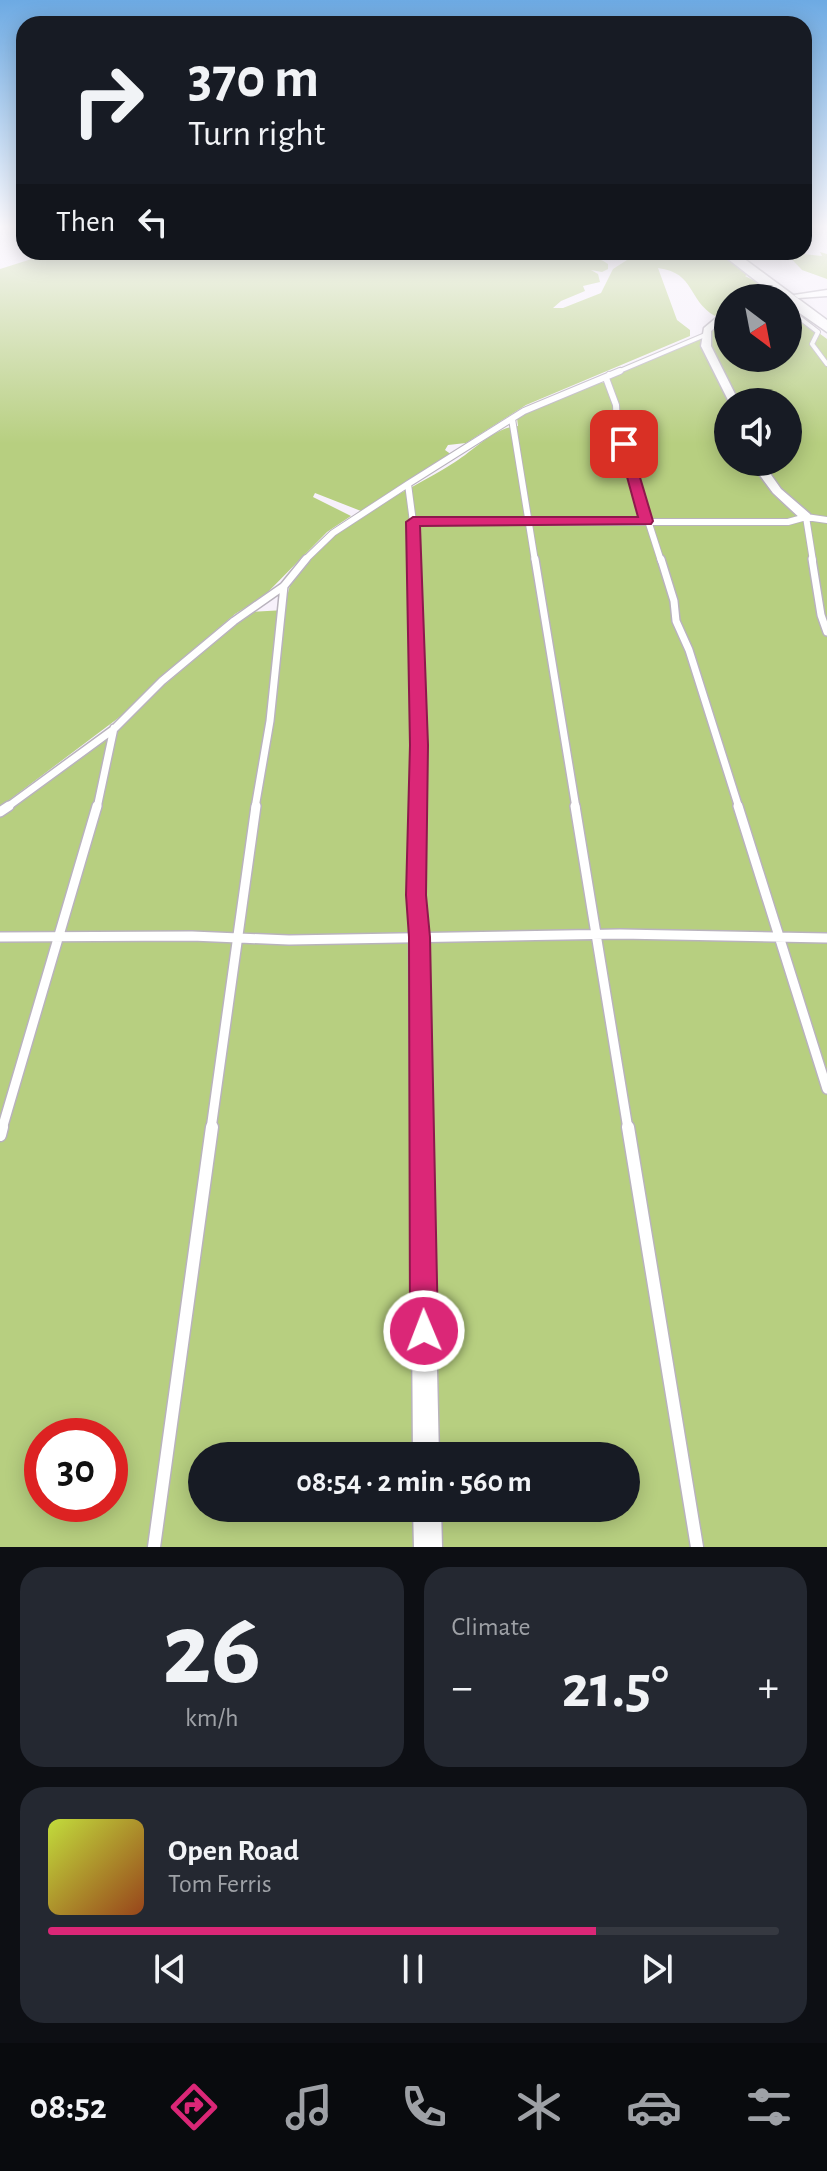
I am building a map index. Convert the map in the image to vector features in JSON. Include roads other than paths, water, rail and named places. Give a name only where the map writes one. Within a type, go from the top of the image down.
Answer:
[{"type":"highway","points":[[802,307],[827,316]]},
{"type":"highway","points":[[802,312],[827,327]]},
{"type":"street","points":[[714,322],[705,335],[712,363],[726,388]]},
{"type":"street","points":[[765,476],[806,517]]},
{"type":"street","points":[[419,934],[426,1442]]},
{"type":"street","points":[[427,1522],[428,1547]]},
{"type":"lane","points":[[802,318],[818,332],[812,344],[827,364]]},
{"type":"lane","points":[[0,812],[115,728],[162,681],[234,621],[284,586],[295,570],[333,533],[524,411],[705,335]]},
{"type":"lane","points":[[611,373],[606,378],[607,387],[616,405],[617,424],[646,521],[827,1089]]},
{"type":"lane","points":[[512,419],[697,1547]]},
{"type":"lane","points":[[408,484],[413,522],[419,745],[416,835],[419,934]]},
{"type":"lane","points":[[806,517],[810,524],[821,615],[827,632]]},
{"type":"lane","points":[[413,522],[788,522],[806,517],[827,520]]},
{"type":"lane","points":[[154,1547],[260,772],[270,721],[284,586]]},
{"type":"lane","points":[[0,1135],[51,965],[56,938],[65,922],[94,825],[115,728]]},
{"type":"lane","points":[[0,937],[238,937],[289,940],[419,934],[827,938]]}]
